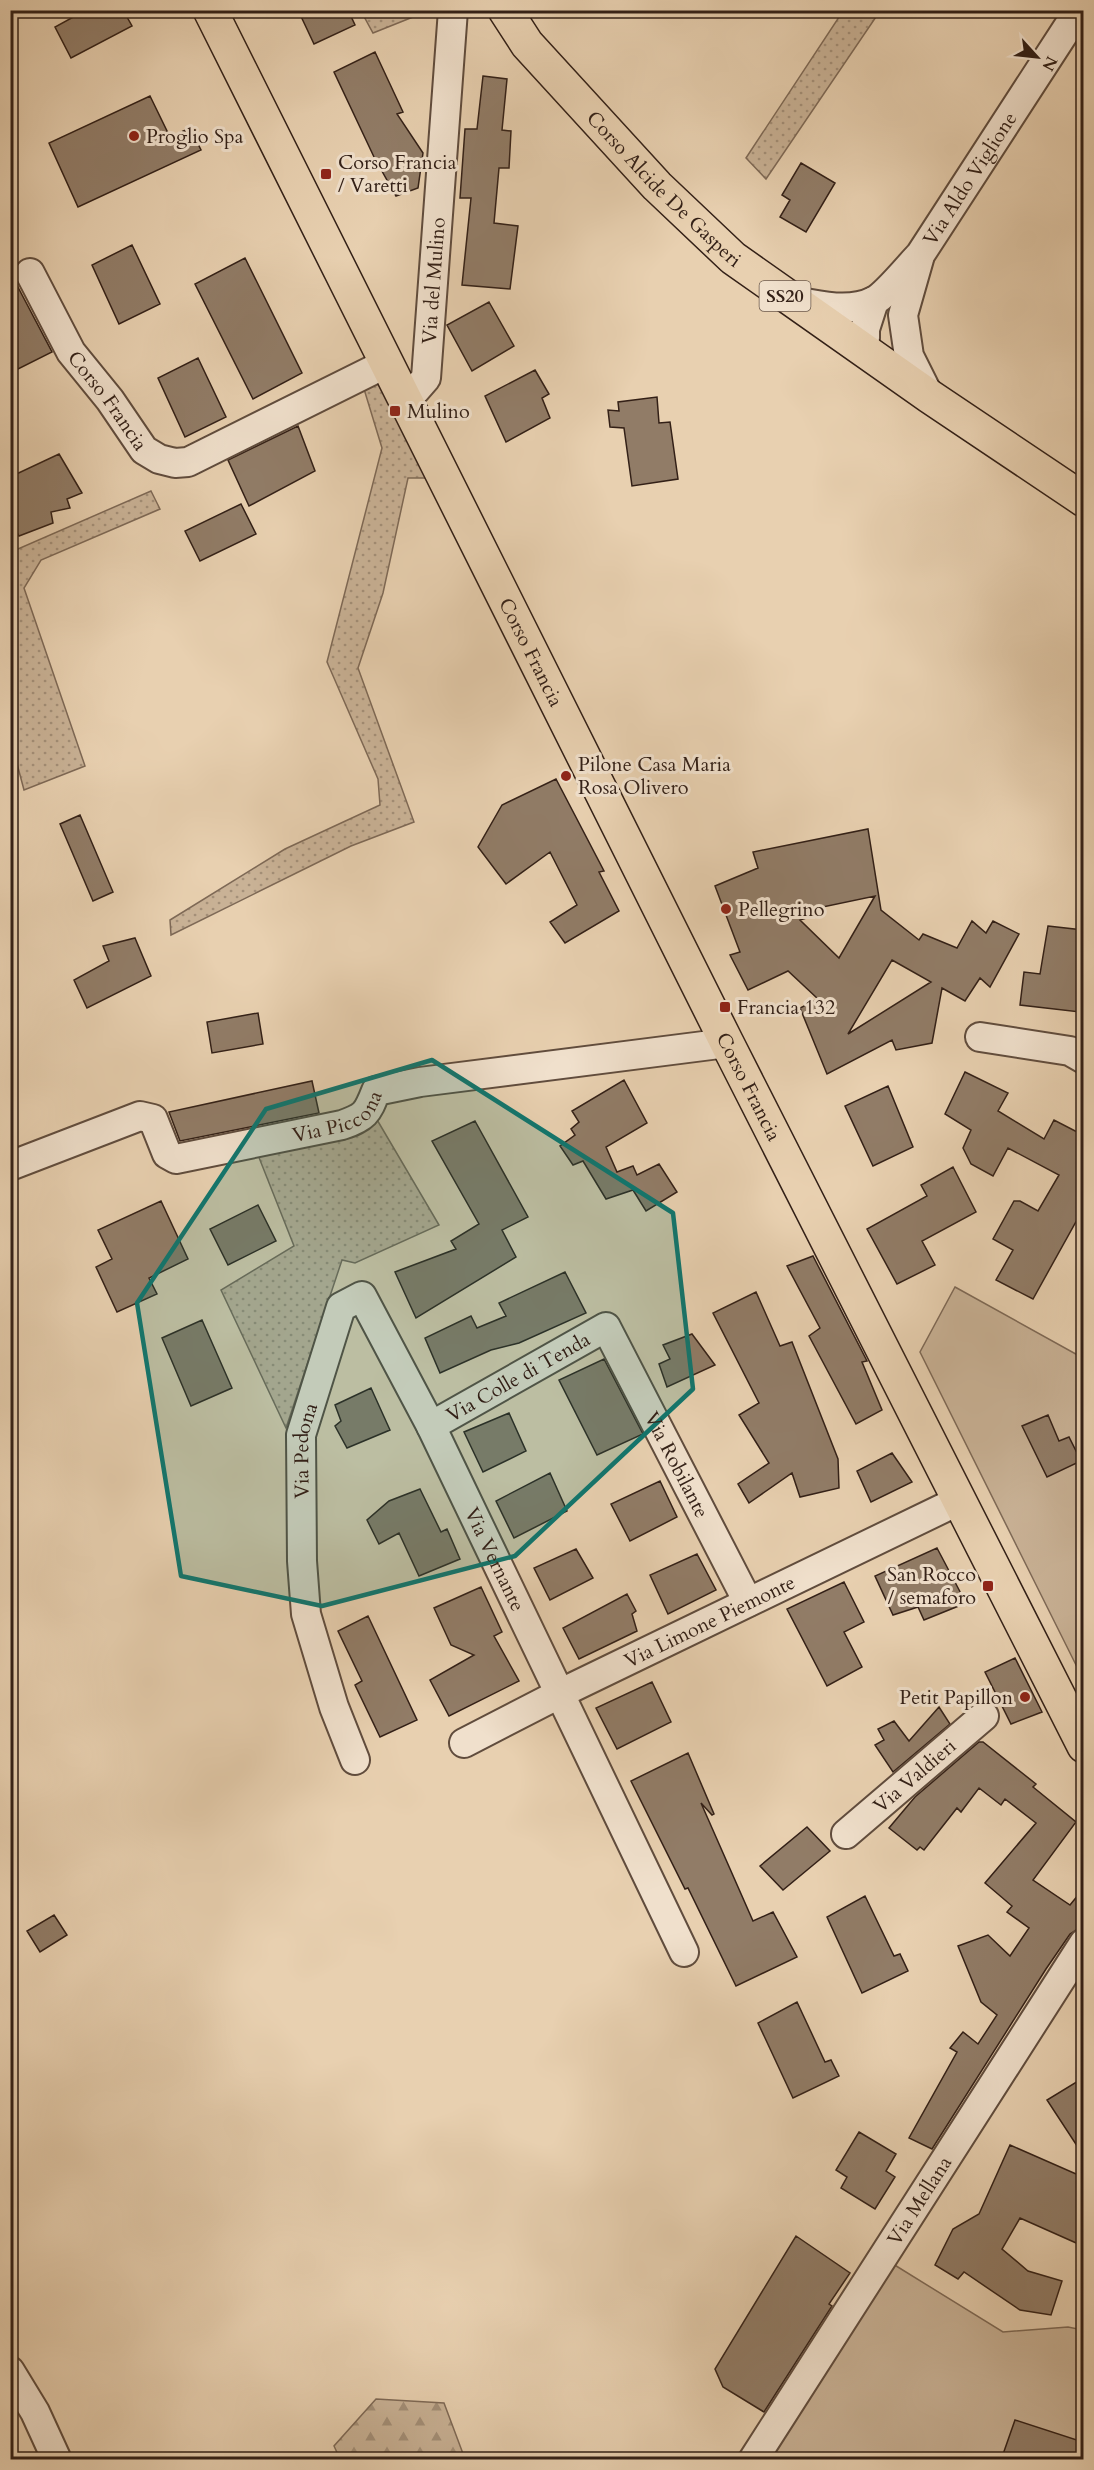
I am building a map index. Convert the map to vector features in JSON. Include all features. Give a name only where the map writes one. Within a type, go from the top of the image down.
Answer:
[{"type":"main road","name":"Corso Francia","points":[[210,10],[727,1043],[1082,1742]]},
{"type":"main road","name":"Corso Alcide De Gasperi","points":[[487,10],[527,44],[657,186],[733,258],[790,300],[861,342],[929,396],[1083,500]]},
{"type":"main road","name":"Corso Alcide De Gasperi","points":[[505,10],[527,44]]},
{"type":"street","name":"Via del Mulino","points":[[406,401],[426,378],[453,10]]},
{"type":"street","name":"Via Aldo Viglione","points":[[861,342],[874,301],[920,255],[1079,10]]},
{"type":"street","name":"Via Aldo Viglione","points":[[920,255],[903,315],[909,356],[929,396]]},
{"type":"street","name":"Corso Francia","points":[[30,273],[70,352],[110,400],[144,450],[167,461],[188,462],[387,363]]},
{"type":"street","points":[[790,300],[826,308],[874,301]]},
{"type":"street","points":[[861,342],[876,338],[894,328],[903,315]]},
{"type":"street","points":[[980,1037],[1070,1051],[1083,1059]]},
{"type":"street","name":"Via Piccona","points":[[10,1166],[140,1116],[153,1119],[168,1154],[176,1159],[342,1125],[361,1118],[371,1105],[376,1091],[420,1082],[727,1043]]},
{"type":"street","name":"Via Pedona","points":[[355,1760],[334,1707],[306,1614],[302,1561],[301,1435],[341,1307],[362,1296],[431,1426]]},
{"type":"street","name":"Via Colle di Tenda","points":[[431,1426],[606,1327]]},
{"type":"street","name":"Via Robilante","points":[[606,1327],[748,1602]]},
{"type":"street","name":"Via Vernante","points":[[431,1426],[684,1952]]},
{"type":"street","name":"Via Limone Piemonte","points":[[464,1743],[561,1693],[958,1501]]},
{"type":"street","name":"Via Valdieri","points":[[846,1834],[984,1716]]},
{"type":"street","name":"Via Mellana","points":[[753,2460],[1083,1943]]},
{"type":"street","points":[[10,2371],[35,2412],[57,2460]]},
{"type":"highlighted area","points":[[432,1060],[673,1213],[693,1389],[515,1556],[322,1606],[181,1576],[137,1303],[266,1109]]},
{"type":"green space","points":[[361,11],[428,11],[373,33]]},
{"type":"green space","points":[[843,11],[880,11],[766,179],[746,158]]},
{"type":"green space","points":[[376,380],[428,478],[408,478],[383,593],[358,668],[414,822],[351,846],[171,935],[170,920],[285,849],[380,805],[378,779],[327,662],[382,448],[364,389]]},
{"type":"green space","points":[[151,491],[160,509],[41,560],[24,588],[85,766],[24,790],[11,741],[11,552]]},
{"type":"green space","points":[[376,1118],[439,1225],[355,1263],[342,1260],[286,1428],[221,1290],[294,1246],[258,1155]]},
{"type":"green space","points":[[955,1287],[1083,1358],[1083,1679],[920,1352]]},
{"type":"green space","points":[[893,2264],[1003,2332],[1068,2327],[1083,2330],[1083,2459],[768,2460]]},
{"type":"green space","points":[[376,2399],[444,2403],[465,2459],[340,2459],[334,2446]]},
{"type":"building","points":[[86,10],[123,10],[132,26],[71,58],[55,27]]},
{"type":"building","points":[[298,10],[348,10],[355,25],[314,44]]},
{"type":"building","points":[[375,52],[403,112],[397,114],[423,153],[418,188],[396,196],[374,157],[334,72]]},
{"type":"building","points":[[483,76],[507,79],[502,130],[511,131],[509,168],[499,168],[494,223],[518,226],[510,289],[462,285],[471,198],[460,198],[465,129],[477,129]]},
{"type":"building","points":[[150,96],[170,137],[190,128],[201,150],[78,207],[49,143]]},
{"type":"building","points":[[801,163],[835,183],[806,232],[780,217],[790,200],[782,195]]},
{"type":"building","points":[[132,245],[160,304],[119,324],[92,265]]},
{"type":"building","points":[[245,258],[302,373],[253,399],[195,284]]},
{"type":"building","points":[[10,272],[52,352],[10,373]]},
{"type":"building","points":[[489,302],[514,346],[472,371],[447,325]]},
{"type":"building","points":[[198,358],[226,417],[185,437],[158,378]]},
{"type":"building","points":[[535,370],[549,394],[542,398],[550,418],[506,442],[485,396]]},
{"type":"building","points":[[657,397],[659,423],[670,422],[678,479],[632,486],[624,428],[610,427],[608,410],[619,411],[618,402]]},
{"type":"building","points":[[298,426],[315,471],[249,506],[228,460]]},
{"type":"building","points":[[59,454],[82,493],[67,499],[70,508],[51,512],[53,523],[19,536],[10,519],[10,477]]},
{"type":"building","points":[[241,504],[256,534],[200,561],[185,531]]},
{"type":"building","points":[[556,779],[604,871],[599,872],[619,911],[565,943],[550,922],[577,905],[550,852],[506,884],[478,847],[502,805]]},
{"type":"building","points":[[80,815],[113,892],[93,901],[60,824]]},
{"type":"building","points":[[868,829],[881,910],[919,940],[923,934],[957,948],[972,921],[986,933],[993,921],[1019,934],[990,987],[980,978],[965,1001],[942,988],[932,1043],[896,1050],[892,1040],[827,1074],[800,1008],[818,999],[788,971],[748,990],[730,955],[740,952],[715,886],[758,868],[753,852]],"holes":[[[875,896],[839,958],[800,920],[816,915],[813,909]],[[892,960],[931,982],[848,1034]]]},
{"type":"building","points":[[1048,926],[1083,930],[1083,983],[1080,1012],[1020,1005],[1024,972],[1040,974]]},
{"type":"building","points":[[135,938],[151,976],[87,1008],[74,980],[109,961],[103,946]]},
{"type":"building","points":[[258,1013],[263,1044],[212,1053],[207,1022]]},
{"type":"building","points":[[965,1072],[1008,1093],[998,1111],[1044,1139],[1054,1120],[1083,1135],[1083,1209],[1033,1299],[996,1280],[1013,1250],[993,1239],[1014,1201],[1020,1201],[1038,1211],[1059,1175],[1008,1148],[993,1176],[971,1164],[963,1148],[971,1130],[945,1114]]},
{"type":"building","points":[[624,1080],[647,1123],[606,1147],[617,1172],[633,1166],[637,1175],[659,1164],[677,1192],[646,1211],[633,1190],[606,1199],[583,1161],[573,1165],[560,1146],[575,1135],[571,1129],[579,1122],[572,1111]]},
{"type":"building","points":[[312,1081],[319,1113],[180,1141],[169,1112]]},
{"type":"building","points":[[888,1086],[913,1147],[873,1166],[845,1106]]},
{"type":"building","points":[[475,1121],[528,1217],[502,1230],[516,1257],[416,1318],[395,1272],[456,1249],[451,1241],[479,1224],[432,1141]]},
{"type":"building","points":[[953,1167],[976,1212],[922,1241],[935,1265],[897,1284],[867,1229],[927,1196],[921,1185]]},
{"type":"building","points":[[161,1201],[188,1259],[149,1278],[157,1294],[117,1312],[96,1267],[112,1259],[98,1230]]},
{"type":"building","points":[[258,1205],[276,1241],[228,1265],[210,1229]]},
{"type":"building","points":[[813,1256],[867,1361],[862,1362],[882,1410],[856,1424],[809,1336],[820,1328],[787,1266]]},
{"type":"building","points":[[565,1272],[586,1313],[519,1343],[491,1350],[440,1373],[425,1338],[471,1316],[477,1328],[506,1316],[499,1303]]},
{"type":"building","points":[[756,1292],[780,1346],[792,1342],[838,1459],[839,1488],[800,1497],[792,1473],[749,1503],[738,1484],[769,1463],[739,1415],[759,1403],[713,1313]]},
{"type":"building","points":[[202,1320],[232,1388],[191,1406],[162,1338]]},
{"type":"building","points":[[692,1334],[715,1365],[667,1387],[659,1364],[670,1359],[663,1345]]},
{"type":"building","points":[[604,1359],[643,1434],[597,1455],[559,1380]]},
{"type":"building","points":[[371,1388],[390,1430],[347,1448],[335,1426],[341,1421],[335,1405]]},
{"type":"building","points":[[509,1413],[526,1451],[483,1472],[464,1432]]},
{"type":"building","points":[[1048,1415],[1059,1441],[1069,1437],[1081,1461],[1047,1477],[1022,1426]]},
{"type":"building","points":[[892,1453],[912,1482],[871,1502],[857,1471]]},
{"type":"building","points":[[550,1473],[567,1511],[514,1538],[496,1501]]},
{"type":"building","points":[[660,1481],[677,1517],[630,1541],[611,1504]]},
{"type":"building","points":[[420,1489],[441,1532],[447,1529],[460,1559],[419,1576],[399,1533],[379,1544],[367,1520],[389,1501]]},
{"type":"building","points":[[937,1548],[966,1603],[924,1620],[918,1607],[893,1615],[875,1576]]},
{"type":"building","points":[[576,1549],[593,1578],[550,1600],[534,1568]]},
{"type":"building","points":[[697,1554],[716,1590],[668,1614],[650,1575]]},
{"type":"building","points":[[844,1582],[864,1622],[844,1632],[862,1667],[827,1686],[787,1609]]},
{"type":"building","points":[[481,1587],[502,1632],[494,1636],[519,1681],[449,1716],[430,1680],[474,1655],[451,1645],[434,1608]]},
{"type":"building","points":[[627,1594],[636,1611],[632,1614],[637,1631],[579,1659],[563,1628]]},
{"type":"building","points":[[368,1616],[417,1720],[380,1737],[355,1685],[362,1681],[338,1631]]},
{"type":"building","points":[[1015,1658],[1042,1712],[1011,1724],[985,1672]]},
{"type":"building","points":[[652,1682],[671,1722],[617,1749],[596,1708]]},
{"type":"building","points":[[939,1707],[950,1724],[893,1772],[875,1745],[884,1740],[878,1729],[894,1721],[909,1741]]},
{"type":"building","points":[[979,1742],[983,1742],[1036,1784],[1033,1787],[1076,1822],[1033,1880],[1070,1905],[1083,1889],[1083,1926],[1070,1934],[1046,1969],[932,2149],[909,2138],[957,2052],[950,2048],[963,2032],[978,2044],[997,2015],[981,2002],[958,1946],[988,1935],[1010,1956],[1029,1928],[1007,1912],[1012,1906],[985,1883],[1036,1823],[1005,1799],[1001,1805],[979,1788],[961,1812],[957,1808],[924,1850],[920,1847],[917,1850],[889,1828],[915,1797]]},
{"type":"building","points":[[688,1753],[714,1814],[712,1815],[701,1803],[753,1921],[773,1912],[797,1957],[736,1986],[688,1888],[685,1889],[631,1781]]},
{"type":"building","points":[[807,1827],[830,1851],[783,1890],[760,1866]]},
{"type":"building","points":[[865,1896],[894,1956],[900,1954],[908,1971],[862,1993],[827,1917]]},
{"type":"building","points":[[54,1915],[67,1935],[40,1952],[27,1931]]},
{"type":"building","points":[[797,2002],[825,2062],[831,2060],[839,2076],[793,2098],[758,2023]]},
{"type":"building","points":[[1083,2078],[1083,2155],[1047,2100]]},
{"type":"building","points":[[859,2132],[896,2154],[886,2171],[895,2177],[875,2209],[841,2188],[847,2177],[836,2170]]},
{"type":"building","points":[[1010,2145],[1083,2177],[1083,2246],[1020,2218],[1002,2249],[1028,2271],[1062,2281],[1051,2315],[1020,2310],[964,2272],[958,2279],[935,2265],[953,2229],[979,2214]]},
{"type":"building","points":[[796,2236],[850,2273],[829,2304],[832,2306],[764,2412],[723,2387],[715,2369]]},
{"type":"building","points":[[1015,2420],[1083,2442],[1083,2460],[1001,2460]]},
{"type":"place","name":"Proglio Spa","points":[[134,136]]},
{"type":"place","name":"Corso Francia / Varetti","points":[[326,174]]},
{"type":"place","name":"Mulino","points":[[395,411]]},
{"type":"place","name":"Pilone Casa Maria Rosa Olivero","points":[[566,776]]},
{"type":"place","name":"Pellegrino","points":[[726,909]]},
{"type":"place","name":"Francia 132","points":[[725,1007]]},
{"type":"place","name":"San Rocco / semaforo","points":[[988,1586]]},
{"type":"place","name":"Petit Papillon","points":[[1025,1697]]}]
